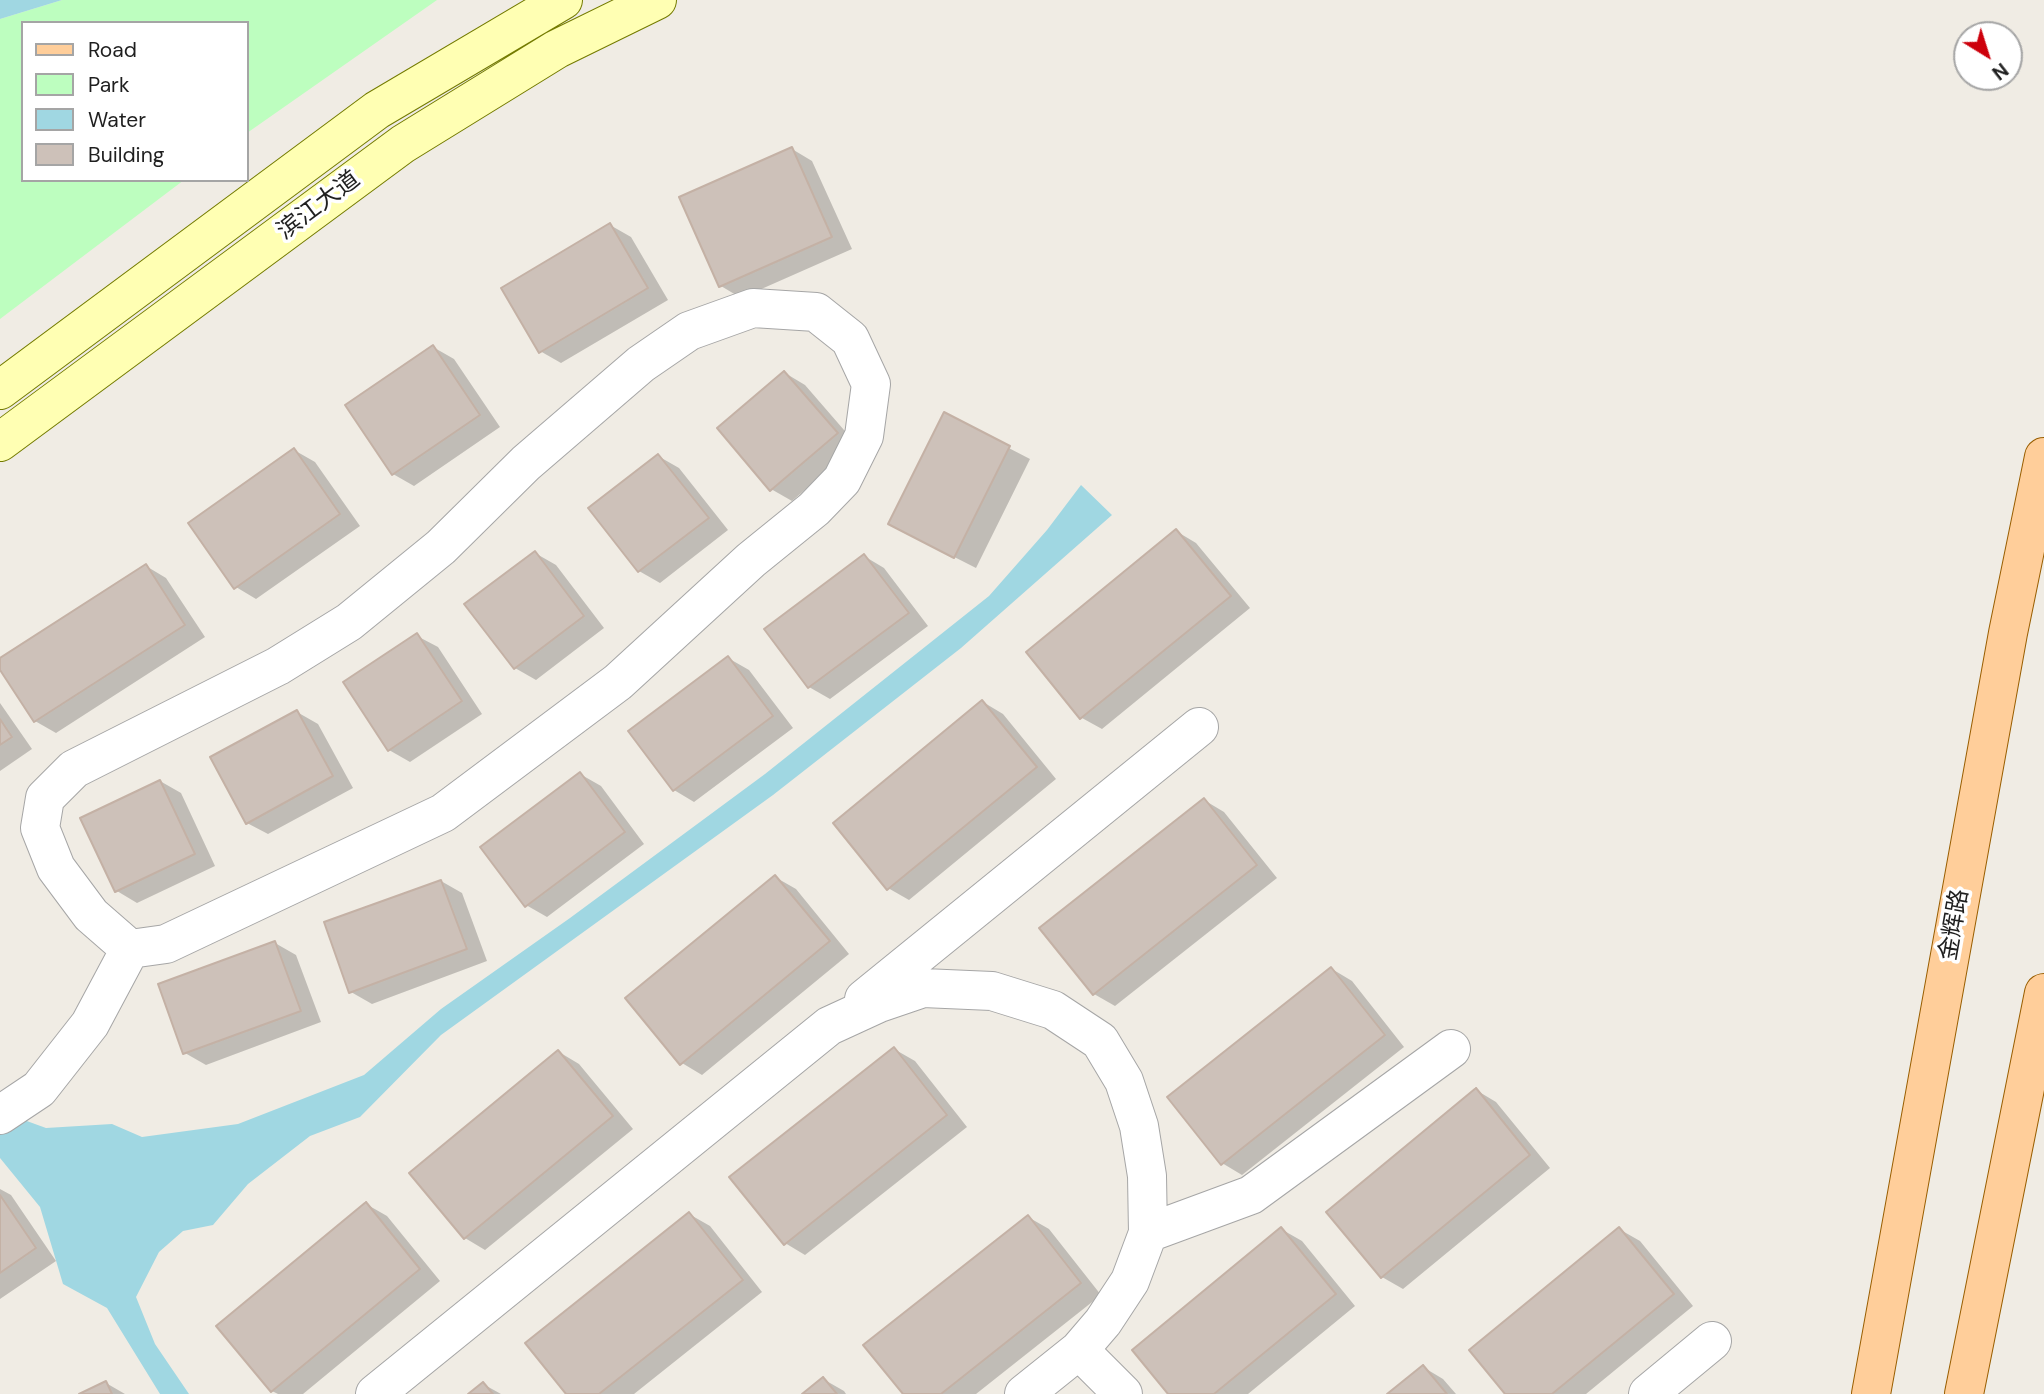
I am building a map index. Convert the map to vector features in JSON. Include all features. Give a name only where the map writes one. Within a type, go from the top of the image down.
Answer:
[{"type":"main road","name":"滨江大道","points":[[0,390],[377,110],[562,0]]},
{"type":"main road","name":"滨江大道","points":[[0,442],[403,144],[557,49],[657,0]]},
{"type":"main road","name":"金辉路","points":[[1871,1394],[2008,633],[2044,457]]},
{"type":"main road","points":[[1964,1394],[2044,993]]},
{"type":"street","points":[[753,308],[816,312],[850,339],[871,384],[864,436],[842,480],[814,509],[751,560],[618,682],[443,813],[166,944],[130,949],[91,915],[56,868],[40,828],[45,798],[74,769],[278,666],[349,622],[441,547],[526,463],[641,364],[689,331],[753,308]]},
{"type":"street","points":[[375,1394],[1199,727]]},
{"type":"street","points":[[0,1115],[39,1089],[90,1024],[130,949]]},
{"type":"street","points":[[829,1026],[878,1003],[923,988],[992,991],[1053,1010],[1100,1041],[1124,1081],[1139,1126],[1147,1176],[1148,1233],[1130,1281],[1103,1322],[1079,1350],[1024,1394]]},
{"type":"street","points":[[1148,1233],[1251,1195],[1451,1049]]},
{"type":"street","points":[[1647,1394],[1712,1341]]},
{"type":"street","points":[[1079,1350],[1123,1394]]},
{"type":"green space","points":[[62,0],[437,0],[248,132],[248,21],[21,21],[21,182],[181,182],[0,319],[0,19]]},
{"type":"water","points":[[0,0],[62,0],[0,19]]},
{"type":"water","points":[[1081,485],[1112,515],[961,648],[773,795],[441,1035],[360,1117],[310,1136],[248,1184],[213,1225],[183,1231],[159,1252],[136,1297],[155,1344],[189,1394],[160,1394],[107,1308],[63,1284],[40,1207],[0,1158],[0,1107],[13,1116],[46,1128],[112,1124],[142,1137],[238,1124],[364,1075],[441,1009],[765,774],[989,596],[1047,530]]},
{"type":"building","points":[[792,147],[832,237],[719,287],[679,197]]},
{"type":"building","points":[[610,223],[648,288],[539,353],[501,288]]},
{"type":"building","points":[[433,345],[480,415],[392,475],[345,405]]},
{"type":"building","points":[[784,371],[838,433],[770,491],[717,428]]},
{"type":"building","points":[[944,412],[1010,446],[954,558],[888,524]]},
{"type":"building","points":[[294,448],[340,514],[234,589],[188,523]]},
{"type":"building","points":[[658,454],[709,518],[638,572],[588,508]]},
{"type":"building","points":[[1176,529],[1231,596],[1080,719],[1026,652]]},
{"type":"building","points":[[535,551],[584,616],[514,669],[464,604]]},
{"type":"building","points":[[864,554],[909,613],[808,688],[764,629]]},
{"type":"building","points":[[146,564],[185,625],[34,722],[0,670],[0,658]]},
{"type":"building","points":[[417,633],[462,701],[388,751],[343,682]]},
{"type":"building","points":[[728,656],[773,716],[673,791],[628,731]]},
{"type":"building","points":[[982,700],[1037,767],[887,890],[833,823]]},
{"type":"building","points":[[297,710],[333,776],[246,824],[210,757]]},
{"type":"building","points":[[0,719],[12,737],[0,745]]},
{"type":"building","points":[[580,772],[625,832],[525,907],[480,847]]},
{"type":"building","points":[[160,780],[195,854],[115,892],[80,818]]},
{"type":"building","points":[[1204,798],[1257,865],[1093,995],[1039,928]]},
{"type":"building","points":[[775,875],[830,941],[680,1065],[625,998]]},
{"type":"building","points":[[441,880],[467,949],[349,993],[324,922]]},
{"type":"building","points":[[275,941],[301,1011],[183,1054],[158,984]]},
{"type":"building","points":[[1331,967],[1385,1035],[1221,1165],[1167,1097]]},
{"type":"building","points":[[894,1047],[947,1115],[784,1245],[729,1177]]},
{"type":"building","points":[[558,1050],[613,1116],[464,1239],[409,1173]]},
{"type":"building","points":[[1476,1088],[1530,1155],[1381,1278],[1326,1212]]},
{"type":"building","points":[[0,1195],[36,1248],[0,1273]]},
{"type":"building","points":[[366,1202],[420,1269],[271,1392],[216,1326]]},
{"type":"building","points":[[689,1212],[743,1280],[599,1394],[566,1394],[525,1343]]},
{"type":"building","points":[[1028,1215],[1081,1283],[941,1394],[903,1394],[863,1345]]},
{"type":"building","points":[[1281,1227],[1336,1294],[1214,1394],[1168,1394],[1132,1350]]},
{"type":"building","points":[[1619,1227],[1674,1294],[1552,1394],[1505,1394],[1469,1350]]},
{"type":"building","points":[[1423,1365],[1447,1394],[1387,1394]]},
{"type":"building","points":[[823,1377],[837,1394],[802,1394]]},
{"type":"building","points":[[106,1381],[112,1394],[79,1394]]},
{"type":"building","points":[[483,1382],[493,1394],[468,1394]]}]
